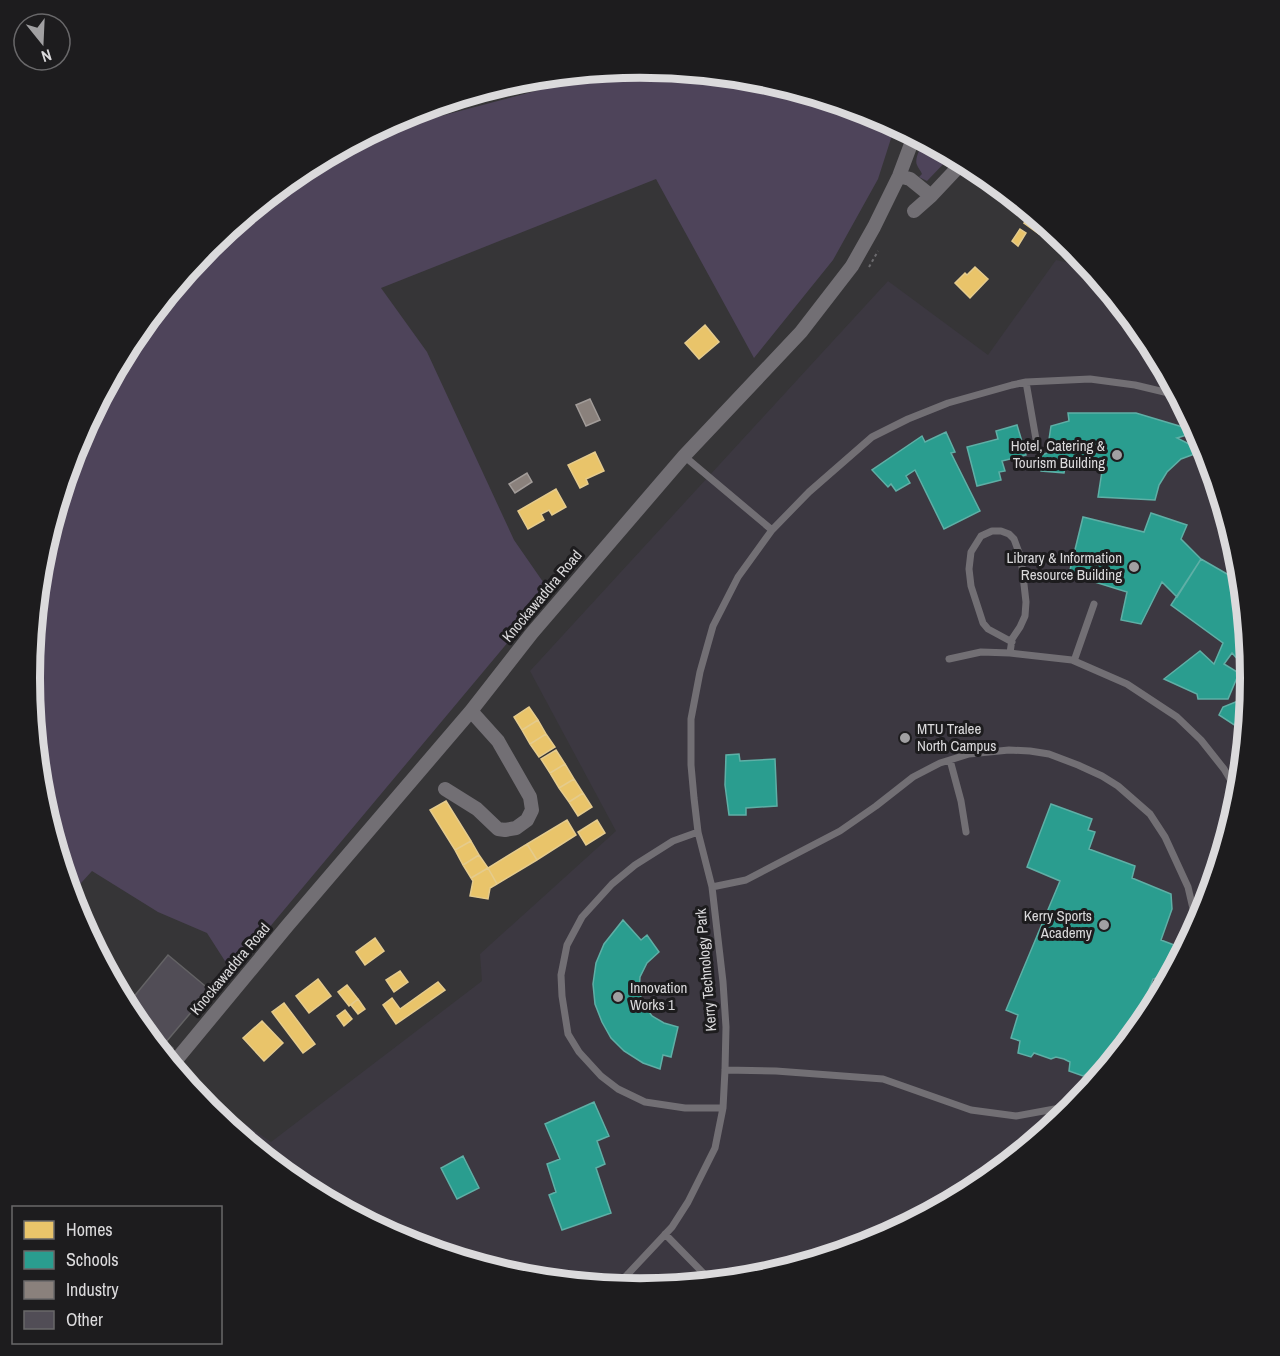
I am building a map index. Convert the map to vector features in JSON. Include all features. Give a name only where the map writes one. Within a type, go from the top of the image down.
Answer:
[{"type":"street","name":"Knockawaddra Road","points":[[177,1059],[471,711],[532,633],[684,456],[801,332],[852,266],[899,176],[911,143]]},
{"type":"street","points":[[914,211],[956,169]]},
{"type":"street","points":[[899,176],[910,179],[931,196]]},
{"type":"street","points":[[445,789],[477,809],[498,829],[516,828],[527,820],[532,810],[530,797],[498,741],[471,711]]},
{"type":"lane","name":"Kerry Technology Park","points":[[625,1277],[672,1227],[688,1202],[715,1148],[723,1108],[726,1027],[723,982],[712,887],[698,832],[691,765],[691,719],[700,672],[713,626],[738,578],[771,530],[808,492],[872,438],[908,419],[948,403],[1026,382],[1090,379],[1135,385],[1167,393]]},
{"type":"lane","points":[[1026,382],[1037,445]]},
{"type":"lane","points":[[684,456],[771,530]]},
{"type":"lane","points":[[1010,653],[1012,642],[1023,621],[1026,602],[1021,558],[1014,539],[1009,534],[992,531],[981,536],[971,552],[969,569],[972,586],[982,623],[988,629],[1012,642]]},
{"type":"lane","points":[[1074,661],[1094,604]]},
{"type":"lane","points":[[949,659],[981,652],[1074,661],[1127,684],[1177,717],[1201,740],[1230,780]]},
{"type":"lane","points":[[712,887],[747,880],[830,836],[876,806],[913,777],[940,763],[969,754],[1009,750],[1048,754],[1078,765],[1118,786],[1150,814],[1165,837],[1188,887],[1193,909]]},
{"type":"lane","points":[[950,760],[962,801],[966,832]]},
{"type":"lane","points":[[698,832],[673,841],[635,865],[612,884],[582,917],[567,945],[561,975],[562,996],[568,1034],[579,1052],[601,1076],[618,1089],[645,1102],[685,1108],[723,1108]]},
{"type":"lane","points":[[725,1071],[776,1071],[883,1078],[971,1110],[1016,1116],[1057,1109]]},
{"type":"lane","points":[[665,1234],[704,1273]]},
{"type":"shaded area","points":[[640,78],[718,84],[757,90],[833,110],[892,134],[878,179],[833,260],[754,358],[656,179],[381,288],[427,352],[514,540],[550,592],[232,972],[207,933],[158,912],[92,871],[78,886],[52,795],[42,717],[40,678],[42,639],[52,561],[72,485],[102,413],[121,378],[164,313],[216,254],[275,202],[340,159],[412,124],[562,84]]},
{"type":"shaded area","points":[[920,148],[945,162],[927,181],[919,177],[922,174],[917,166]]},
{"type":"shaded area","name":"MTU Tralee North Campus","points":[[1056,260],[1073,264],[1091,283],[1116,313],[1159,378],[1194,449],[1208,485],[1228,561],[1238,639],[1240,678],[1234,756],[1228,795],[1208,871],[1178,943],[1159,978],[1116,1043],[1064,1102],[1005,1154],[973,1176],[905,1216],[869,1232],[833,1246],[757,1266],[679,1276],[640,1278],[562,1272],[523,1266],[447,1246],[411,1232],[375,1216],[307,1176],[275,1154],[223,1109],[271,1142],[482,981],[480,954],[616,831],[530,671],[888,281],[988,355]]},
{"type":"building: Homes","points":[[1026,220],[1040,232],[1039,234],[1024,223]]},
{"type":"building: Homes","points":[[1020,229],[1026,233],[1018,246],[1012,241]]},
{"type":"building: Homes","points":[[975,267],[988,279],[970,298],[955,283]]},
{"type":"building: Homes","points":[[705,325],[719,342],[699,359],[685,343]]},
{"type":"building: Homes","points":[[595,452],[604,471],[586,479],[588,484],[580,488],[568,465]]},
{"type":"building: Homes","points":[[556,489],[566,507],[552,515],[549,510],[541,514],[544,520],[528,529],[518,511]]},
{"type":"building: Homes","points":[[529,707],[538,720],[522,730],[514,717]]},
{"type":"building: Homes","points":[[538,720],[546,734],[530,744],[522,730]]},
{"type":"building: Homes","points":[[546,734],[555,747],[539,757],[530,744]]},
{"type":"building: Homes","points":[[556,750],[565,764],[550,773],[541,759]]},
{"type":"building: Homes","points":[[565,764],[574,779],[559,788],[550,773]]},
{"type":"building: Homes","points":[[574,779],[583,793],[569,802],[559,788]]},
{"type":"building: Homes","points":[[583,793],[592,807],[578,816],[569,802]]},
{"type":"building: Homes","points":[[446,801],[471,841],[455,850],[430,810]]},
{"type":"building: Homes","points":[[567,820],[576,835],[537,860],[527,844]]},
{"type":"building: Homes","points":[[597,820],[605,833],[586,845],[578,832]]},
{"type":"building: Homes","points":[[471,841],[479,855],[463,865],[455,850]]},
{"type":"building: Homes","points":[[527,844],[537,860],[497,884],[488,868]]},
{"type":"building: Homes","points":[[479,855],[488,868],[471,878],[463,865]]},
{"type":"building: Homes","points":[[488,868],[497,884],[490,888],[488,899],[470,896],[473,881],[471,878]]},
{"type":"building: Homes","points":[[375,938],[384,951],[365,965],[356,952]]},
{"type":"building: Homes","points":[[400,971],[408,982],[394,992],[386,980]]},
{"type":"building: Homes","points":[[318,979],[331,996],[309,1013],[296,996]]},
{"type":"building: Homes","points":[[438,982],[445,990],[396,1024],[383,1005],[392,998],[400,1009]]},
{"type":"building: Homes","points":[[347,985],[358,999],[349,1006],[338,992]]},
{"type":"building: Homes","points":[[358,999],[365,1009],[358,1014],[351,1005]]},
{"type":"building: Homes","points":[[284,1003],[315,1044],[303,1053],[272,1012]]},
{"type":"building: Homes","points":[[345,1010],[352,1019],[344,1026],[337,1016]]},
{"type":"building: Homes","points":[[262,1021],[283,1043],[264,1061],[243,1038]]},
{"type":"building: Schools","name":"Hotel, Catering & Tourism Building","points":[[1068,413],[1136,413],[1184,428],[1188,435],[1177,438],[1193,446],[1196,454],[1181,459],[1167,472],[1159,485],[1155,500],[1098,497],[1102,471],[1066,463],[1064,473],[1041,471],[1038,457],[1047,453],[1051,426],[1069,421]]},
{"type":"building: Schools","points":[[1017,425],[1026,455],[1002,461],[1005,471],[999,472],[1001,480],[977,486],[967,447],[998,439],[996,431]]},
{"type":"building: Schools","points":[[946,432],[955,452],[951,453],[980,511],[944,529],[915,470],[906,476],[910,483],[896,491],[891,484],[888,487],[872,470],[922,436],[925,442]]},
{"type":"building: Schools","name":"Library & Information Resource Building","points":[[1151,513],[1187,525],[1181,539],[1201,559],[1177,597],[1162,582],[1141,624],[1121,620],[1127,592],[1069,574],[1083,517],[1144,532]]},
{"type":"building: Schools","points":[[1201,559],[1230,576],[1239,661],[1232,653],[1224,664],[1239,673],[1228,699],[1198,699],[1197,694],[1164,679],[1200,651],[1214,664],[1223,643],[1171,605]]},
{"type":"building: Schools","points":[[1239,701],[1237,727],[1219,715],[1223,707]]},
{"type":"building: Schools","points":[[739,754],[740,761],[775,759],[777,806],[746,808],[746,815],[729,815],[725,785],[726,755]]},
{"type":"building: Schools","name":"Kerry Sports Academy","points":[[1051,804],[1092,819],[1088,830],[1095,832],[1089,849],[1135,866],[1132,878],[1171,894],[1172,909],[1161,940],[1174,945],[1167,964],[1160,977],[1153,979],[1145,1000],[1116,1043],[1097,1065],[1083,1076],[1069,1071],[1070,1062],[1064,1059],[1056,1057],[1051,1059],[1034,1053],[1031,1057],[1018,1053],[1020,1041],[1011,1038],[1018,1015],[1006,1010],[1060,881],[1027,867]]},
{"type":"building: Schools","name":"Innovation Works 1","points":[[623,920],[641,940],[647,935],[659,952],[647,963],[640,977],[639,991],[643,1004],[652,1016],[678,1027],[671,1057],[663,1055],[660,1069],[643,1063],[624,1051],[611,1038],[595,1004],[593,984],[596,963],[604,944]]},
{"type":"building: Schools","points":[[594,1102],[609,1136],[597,1141],[605,1164],[596,1168],[611,1213],[562,1230],[549,1195],[556,1192],[547,1164],[560,1159],[545,1124]]},
{"type":"building: Schools","points":[[463,1156],[479,1188],[457,1199],[441,1168]]},
{"type":"building: Industry","points":[[590,399],[600,420],[586,426],[576,405]]},
{"type":"building: Industry","points":[[527,473],[532,482],[515,493],[509,484]]},
{"type":"building: Other","points":[[168,955],[210,990],[166,1042],[160,1037],[133,997]]},
{"type":"building: Other","points":[[160,1037],[173,1048],[171,1051]]},
{"type":"place","name":"Hotel, Catering & Tourism Building","points":[[1117,455]]},
{"type":"place","name":"Library & Information Resource Building","points":[[1134,567]]},
{"type":"place","name":"MTU Tralee North Campus","points":[[905,738]]},
{"type":"place","name":"Kerry Sports Academy","points":[[1104,925]]},
{"type":"place","name":"Innovation Works 1","points":[[618,997]]}]
